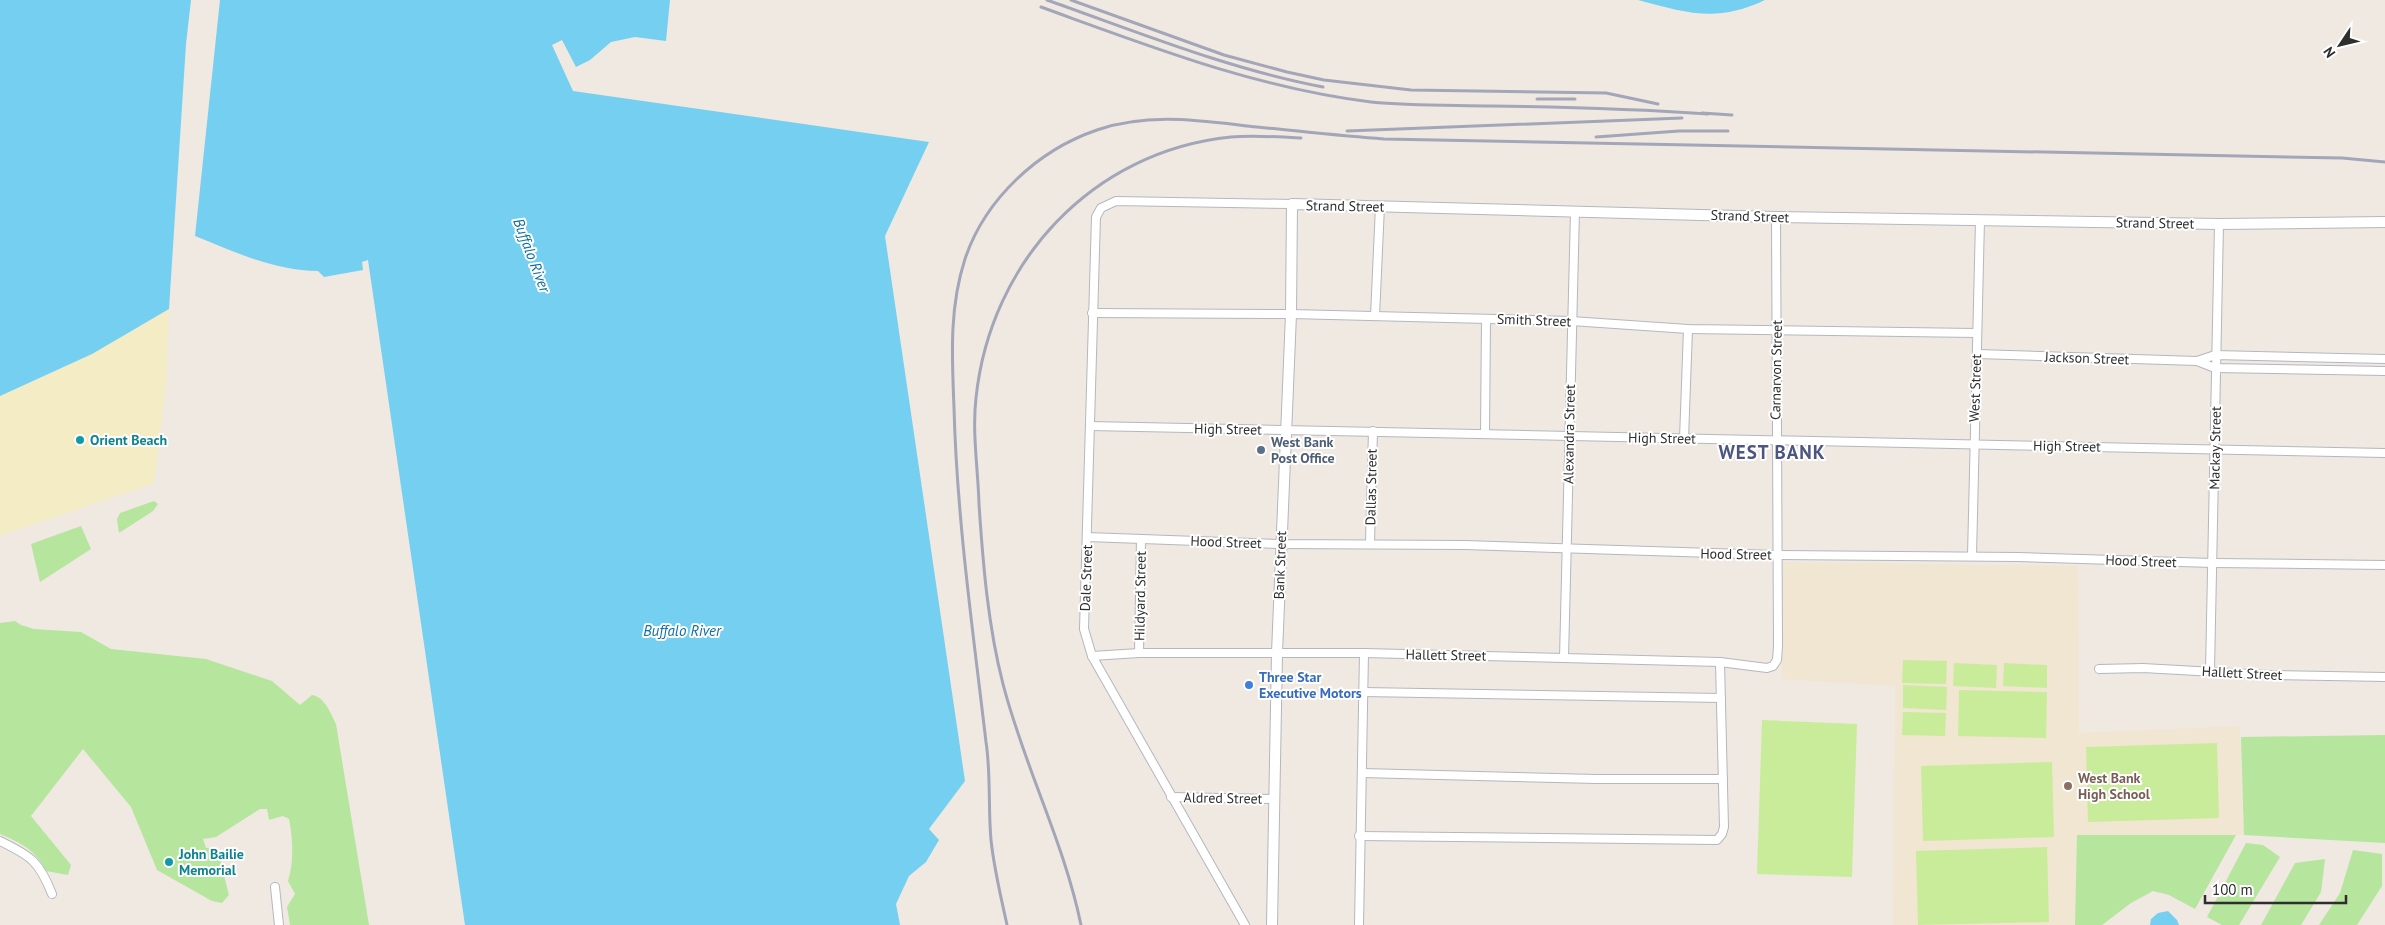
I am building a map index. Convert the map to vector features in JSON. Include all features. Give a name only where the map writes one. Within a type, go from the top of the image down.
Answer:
[{"type":"street","name":"Strand Street","points":[[1116,202],[1575,210],[1776,217],[2219,224],[2385,222]]},
{"type":"street","name":"Dale Street","points":[[1116,202],[1101,208],[1096,217],[1084,622],[1092,656],[1245,925]]},
{"type":"street","name":"Bank Street","points":[[1272,925],[1280,544],[1291,314],[1292,204]]},
{"type":"street","points":[[1375,316],[1380,206]]},
{"type":"street","name":"Alexandra Street","points":[[1564,658],[1575,210]]},
{"type":"street","name":"Carnarvon Street","points":[[1776,217],[1776,555],[1778,642]]},
{"type":"street","name":"West Street","points":[[1972,556],[1980,220]]},
{"type":"street","name":"Mackay Street","points":[[2210,672],[2219,224]]},
{"type":"street","name":"Smith Street","points":[[1092,313],[1291,314],[1572,321],[1688,329],[1776,328],[1976,333]]},
{"type":"street","points":[[1485,434],[1486,319]]},
{"type":"street","points":[[1684,438],[1688,329]]},
{"type":"street","name":"Jackson Street","points":[[1977,354],[2196,361],[2215,368],[2385,371]]},
{"type":"street","name":"Jackson Street","points":[[2196,361],[2215,355],[2385,359]]},
{"type":"street","name":"High Street","points":[[1090,426],[2385,453]]},
{"type":"street","name":"Dallas Street","points":[[1370,543],[1373,431]]},
{"type":"street","name":"Hood Street","points":[[1087,537],[1280,544],[1370,543],[1776,555],[1972,556],[2213,564],[2385,565]]},
{"type":"street","name":"Hildyard Street","points":[[1139,653],[1141,539]]},
{"type":"street","name":"Hallett Street","points":[[1092,656],[1139,653],[1364,653],[1720,662],[1770,668],[1776,662],[1778,642]]},
{"type":"street","points":[[1359,925],[1359,836],[1364,653]]},
{"type":"street","points":[[1359,836],[1716,841],[1723,831],[1720,662]]},
{"type":"street","name":"Hallett Street","points":[[2099,669],[2143,668],[2210,672],[2385,677]]},
{"type":"street","points":[[1363,692],[1721,698]]},
{"type":"street","points":[[1362,773],[1723,779]]},
{"type":"street","name":"Aldred Street","points":[[1172,797],[1275,799]]},
{"type":"street","points":[[0,841],[28,854],[44,874],[52,894]]},
{"type":"street","points":[[275,887],[279,925]]},
{"type":"shaded area","name":"West Bank High School","points":[[1781,562],[2078,566],[2079,733],[2240,726],[2244,835],[2077,835],[2075,925],[1893,925],[1895,686],[1782,679]]},
{"type":"green space","points":[[154,501],[158,504],[153,511],[119,533],[117,519],[120,513]]},
{"type":"green space","points":[[81,526],[91,549],[40,582],[31,544]]},
{"type":"green space","points":[[15,621],[34,629],[81,632],[111,649],[206,659],[272,681],[300,705],[312,695],[321,699],[327,706],[336,724],[369,925],[290,925],[287,907],[295,894],[288,881],[292,850],[289,819],[283,816],[269,820],[267,809],[260,809],[216,837],[203,839],[206,848],[217,848],[229,895],[222,903],[212,901],[157,870],[131,807],[83,749],[31,816],[71,865],[68,875],[46,871],[33,852],[0,834],[0,623]]},
{"type":"green space","points":[[1903,660],[1947,661],[1946,684],[1902,683]]},
{"type":"green space","points":[[1954,663],[1997,665],[1996,688],[1953,686]]},
{"type":"green space","points":[[2004,663],[2047,665],[2047,688],[2003,686]]},
{"type":"green space","points":[[1903,685],[1947,687],[1946,710],[1903,708]]},
{"type":"green space","points":[[1959,690],[2047,692],[2046,738],[1958,736]]},
{"type":"green space","points":[[1903,712],[1946,713],[1945,736],[1902,735]]},
{"type":"green space","points":[[1762,720],[1857,724],[1852,877],[1757,874]]},
{"type":"green space","points":[[2385,735],[2385,843],[2244,835],[2241,737]]},
{"type":"green space","points":[[2217,743],[2219,818],[2088,822],[2086,747]]},
{"type":"green space","points":[[2052,762],[2054,837],[1923,841],[1921,766]]},
{"type":"green space","points":[[2077,835],[2236,835],[2195,909],[2169,895],[2153,891],[2131,903],[2102,925],[2075,925]]},
{"type":"green space","points":[[2246,843],[2263,845],[2280,857],[2239,925],[2222,925],[2207,917]]},
{"type":"green space","points":[[2047,847],[2049,922],[1918,925],[1916,851]]},
{"type":"green space","points":[[2353,850],[2382,854],[2382,886],[2357,925],[2319,925],[2340,893]]},
{"type":"green space","points":[[2325,859],[2321,892],[2301,925],[2261,925],[2295,863]]},
{"type":"sand","name":"Orient Beach","points":[[169,309],[166,387],[154,483],[0,536],[0,396],[92,354]]},
{"type":"water","points":[[0,0],[191,0],[186,44],[169,309],[92,354],[0,396]]},
{"type":"water","name":"Buffalo River","points":[[220,0],[670,0],[666,41],[635,37],[611,42],[590,60],[576,67],[562,40],[552,45],[573,91],[929,142],[885,236],[965,781],[929,829],[939,840],[926,862],[909,876],[896,904],[900,925],[465,925],[368,260],[362,262],[363,270],[324,277],[318,271],[286,268],[255,260],[195,236]]},
{"type":"water","points":[[1638,0],[1765,0],[1732,12],[1702,14],[1672,9]]},
{"type":"water","points":[[2168,911],[2177,920],[2179,925],[2150,925],[2151,919],[2158,913]]},
{"type":"railway","points":[[1047,0],[1218,60],[1323,87]]},
{"type":"railway","points":[[1071,0],[1224,55],[1324,80],[1411,90],[1606,93],[1658,104]]},
{"type":"railway","points":[[1041,7],[1203,64],[1286,87],[1371,102],[1708,114]]},
{"type":"railway","points":[[1537,99],[1575,99]]},
{"type":"railway","points":[[1702,113],[1732,115]]},
{"type":"railway","points":[[1347,131],[1682,118]]},
{"type":"railway","points":[[1007,925],[991,840],[988,754],[958,492],[953,370],[954,314],[956,296],[965,259],[974,237],[986,216],[1016,180],[1054,150],[1075,139],[1117,124],[1137,121],[1176,120],[1216,122],[1384,139],[2342,158],[2385,162]]},
{"type":"railway","points":[[1596,137],[1679,131],[1728,131]]},
{"type":"railway","points":[[1081,925],[1065,864],[1012,714],[993,640],[984,572],[975,437],[976,398],[985,348],[1002,302],[1026,259],[1057,222],[1093,190],[1134,165],[1181,147],[1231,137],[1301,138]]},
{"type":"place","name":"Orient Beach","points":[[80,440]]},
{"type":"place","name":"West Bank Post Office","points":[[1261,450]]},
{"type":"place","name":"Three Star Executive Motors","points":[[1249,685]]},
{"type":"place","name":"West Bank High School","points":[[2068,786]]},
{"type":"place","name":"John Bailie Memorial","points":[[169,862]]},
{"type":"district","name":"WEST BANK","points":[[1772,452]]}]
